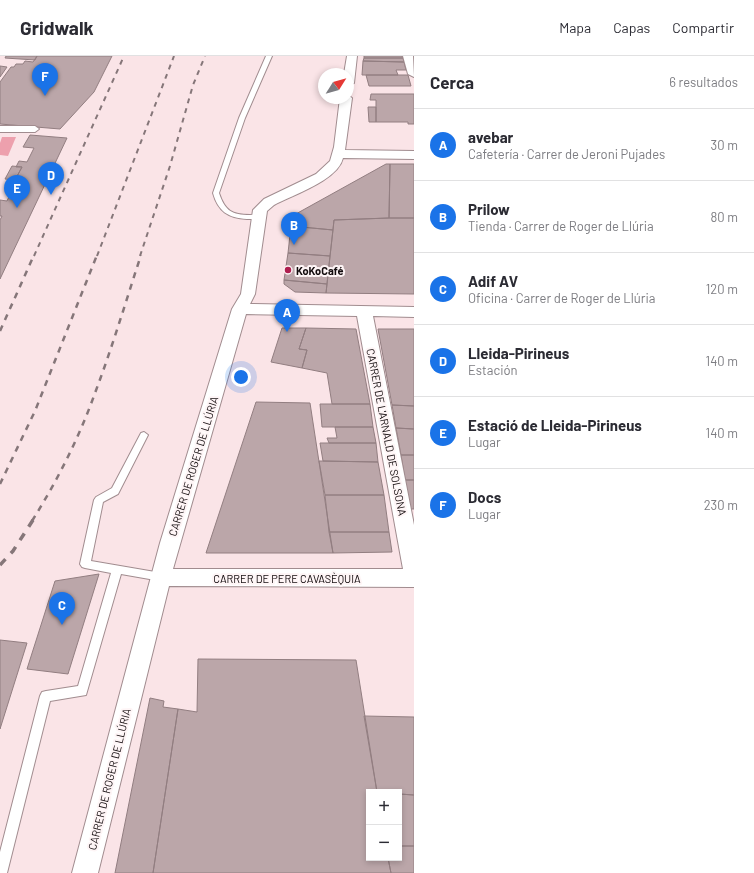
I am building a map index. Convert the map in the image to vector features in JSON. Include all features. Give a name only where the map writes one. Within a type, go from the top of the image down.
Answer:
[{"type":"street","points":[[350,68],[352,56]]},
{"type":"street","points":[[408,56],[414,74]]},
{"type":"street","name":"CARRER DE ROGER DE LLÚRIA","points":[[85,873],[161,577],[240,309],[248,294],[260,210],[264,205],[326,174],[336,162],[345,104]]},
{"type":"street","points":[[0,129],[35,129]]},
{"type":"street","points":[[338,154],[414,155]]},
{"type":"street","points":[[240,309],[414,312]]},
{"type":"street","name":"CARRER DE L'ARNALD DE SOLSONA","points":[[364,311],[414,577]]},
{"type":"street","name":"CARRER DE PERE CAVASÈQUIA","points":[[161,577],[414,577]]},
{"type":"lane","points":[[259,217],[239,217],[225,211],[218,202],[216,193],[242,118],[269,56]]},
{"type":"lane","points":[[144,435],[116,491],[99,500],[85,564],[161,577]]},
{"type":"lane","points":[[1,873],[46,696],[82,691],[117,570]]},
{"type":"shaded area","points":[[2,137],[16,137],[8,156],[0,155],[0,143]]},
{"type":"building","points":[[6,56],[37,56],[35,60],[5,58]]},
{"type":"building","points":[[37,56],[112,56],[94,92],[60,129],[0,124],[0,82],[11,67],[14,67],[16,64],[23,64],[25,61],[33,62]]},
{"type":"building","points":[[364,56],[402,56],[403,58],[364,58]]},
{"type":"building","points":[[364,58],[403,58],[404,62],[363,61]]},
{"type":"building","points":[[363,61],[404,62],[406,70],[396,70],[398,75],[362,75]]},
{"type":"building","points":[[0,66],[7,67],[0,77]]},
{"type":"building","points":[[366,75],[408,75],[411,86],[369,86]]},
{"type":"building","points":[[371,94],[414,94],[414,124],[408,124],[408,122],[376,122],[376,100],[370,100]]},
{"type":"building","points":[[368,107],[376,107],[376,122],[369,122]]},
{"type":"building","points":[[30,135],[67,138],[0,279],[0,220],[2,216],[0,216],[0,200],[7,201],[14,186],[6,185],[9,179],[15,180],[22,167],[16,167],[19,161],[27,162],[34,148],[23,147]]},
{"type":"building","points":[[386,164],[390,164],[389,218],[334,220],[333,230],[291,226],[294,215]]},
{"type":"building","points":[[390,164],[414,164],[414,218],[389,218]]},
{"type":"building","points":[[12,166],[22,167],[15,180],[5,179]]},
{"type":"building","points":[[414,218],[414,294],[326,293],[334,220]]},
{"type":"building","points":[[291,226],[333,230],[330,256],[288,253]]},
{"type":"building","points":[[288,253],[330,256],[327,284],[284,280]]},
{"type":"building","points":[[284,280],[327,284],[326,293],[295,292],[284,284]]},
{"type":"building","points":[[282,328],[306,328],[299,349],[307,350],[302,368],[271,362]]},
{"type":"building","points":[[306,328],[356,329],[370,404],[332,404],[327,373],[302,368],[307,350],[299,349]]},
{"type":"building","points":[[378,329],[414,329],[414,406],[392,405]]},
{"type":"building","points":[[256,402],[310,403],[333,553],[206,553]]},
{"type":"building","points":[[320,404],[370,404],[373,427],[322,427]]},
{"type":"building","points":[[392,405],[414,406],[414,429],[396,428]]},
{"type":"building","points":[[335,427],[373,427],[376,443],[329,443],[327,438],[337,438]]},
{"type":"building","points":[[396,428],[414,429],[414,455],[401,455]]},
{"type":"building","points":[[320,443],[376,443],[378,462],[323,461]]},
{"type":"building","points":[[401,455],[414,455],[414,480],[405,480]]},
{"type":"building","points":[[319,461],[378,462],[384,495],[325,495]]},
{"type":"building","points":[[405,480],[414,480],[414,509],[410,509]]},
{"type":"building","points":[[325,495],[384,495],[389,532],[329,532]]},
{"type":"building","points":[[329,532],[389,532],[392,552],[333,553]]},
{"type":"building","points":[[99,574],[68,674],[27,669],[55,581]]},
{"type":"building","points":[[0,640],[27,643],[0,729]]},
{"type":"building","points":[[198,659],[356,660],[377,789],[366,789],[366,861],[389,861],[391,873],[153,873],[178,709],[197,712]]},
{"type":"building","points":[[150,698],[164,701],[163,707],[178,709],[153,873],[115,873]]},
{"type":"building","points":[[364,716],[414,717],[414,795],[402,794],[402,789],[376,789]]},
{"type":"building","points":[[402,794],[414,795],[414,846],[402,846]]},
{"type":"building","points":[[402,846],[414,846],[414,873],[391,873],[389,861],[402,861]]},
{"type":"railway","points":[[34,256],[124,56]]},
{"type":"railway","points":[[97,256],[174,56]]},
{"type":"railway","points":[[140,256],[170,166],[193,85],[205,56]]},
{"type":"railway","points":[[0,331],[34,255]]},
{"type":"railway","points":[[0,484],[35,411],[97,255]]},
{"type":"railway","points":[[32,521],[67,459],[89,410],[141,255]]},
{"type":"railway","points":[[0,565],[13,551],[33,520]]},
{"type":"place","name":"Docs","points":[[45,96]]},
{"type":"place","name":"Lleida-Pirineus","points":[[51,195]]},
{"type":"place","name":"Estació de Lleida-Pirineus","points":[[17,208]]},
{"type":"place","name":"Prilow","points":[[294,245]]},
{"type":"place","name":"KoKoCafé","points":[[288,270]]},
{"type":"place","name":"avebar","points":[[287,332]]},
{"type":"place","name":"Adif AV","points":[[62,625]]}]
